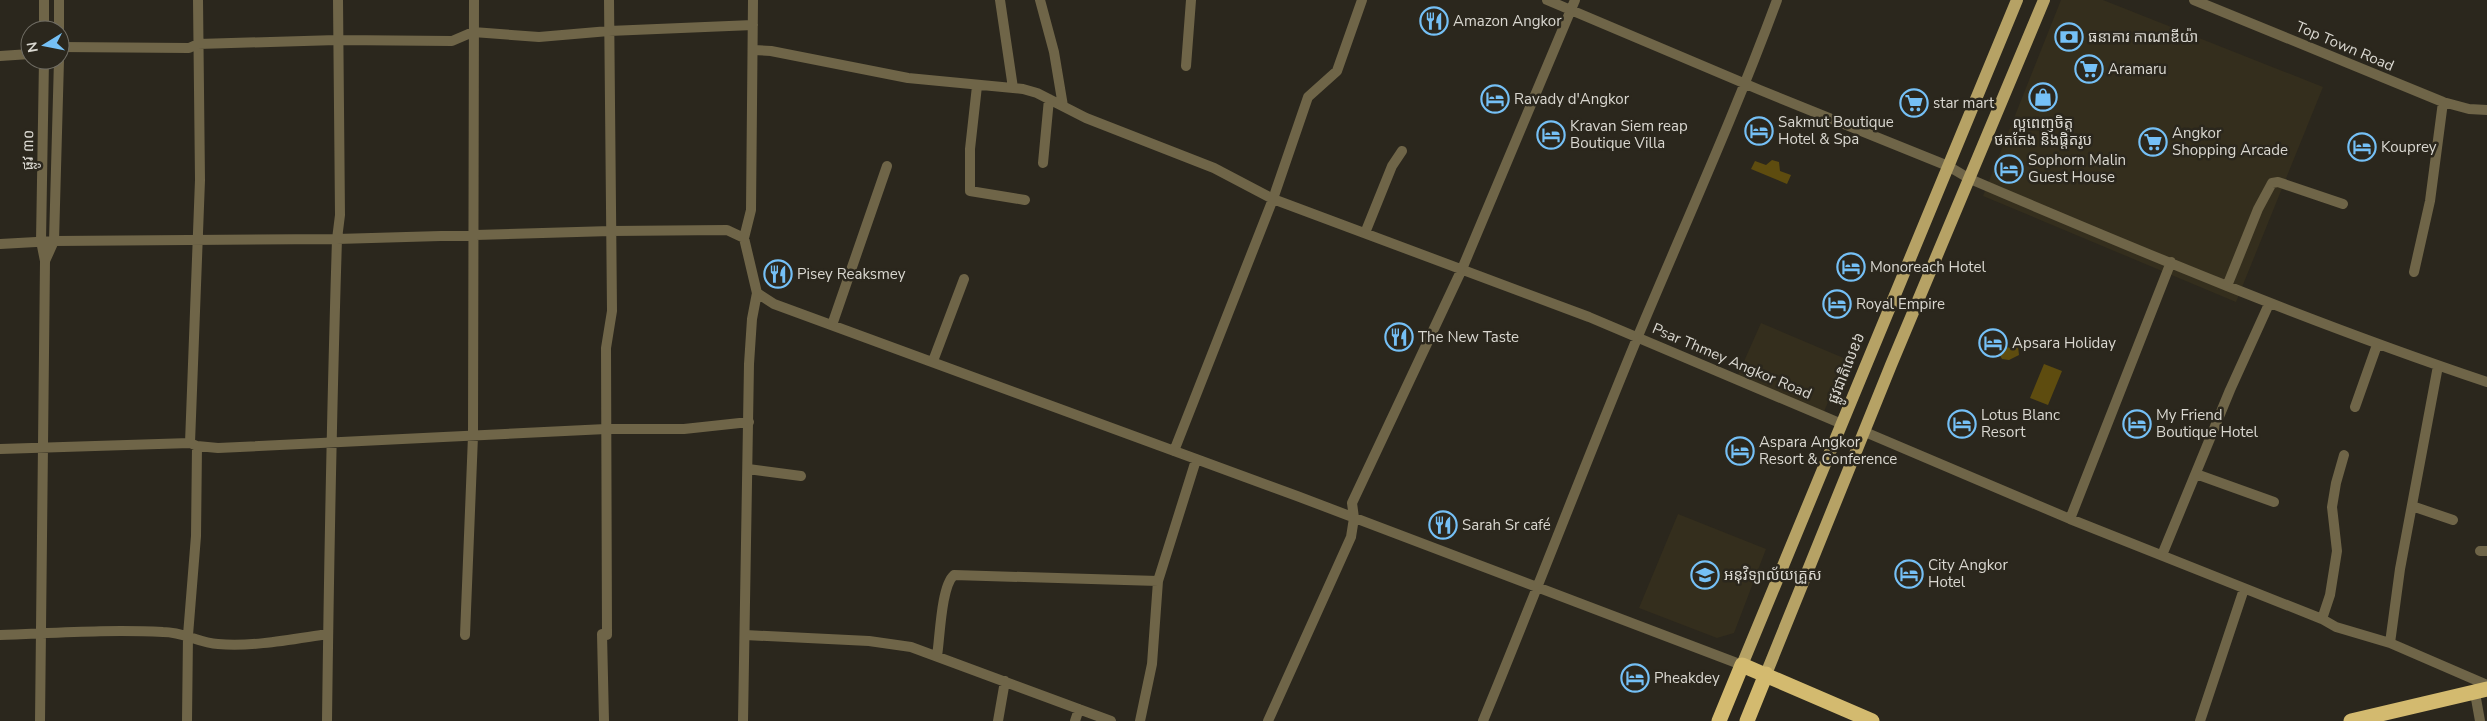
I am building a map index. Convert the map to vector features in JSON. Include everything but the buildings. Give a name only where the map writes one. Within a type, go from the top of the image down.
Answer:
[{"type":"highway","points":[[1742,665],[1872,721]]},
{"type":"highway","name":"ផ្លូវជាតិលេខ៦","points":[[1719,721],[1742,665]]},
{"type":"highway","points":[[1747,721],[1766,674]]},
{"type":"highway","points":[[2351,721],[2483,689]]},
{"type":"main road","name":"ផ្លូវជាតិលេខ៦","points":[[1742,665],[2017,0]]},
{"type":"main road","points":[[1766,674],[2044,0]]},
{"type":"street","points":[[44,0],[44,20]]},
{"type":"street","points":[[59,0],[59,20]]},
{"type":"street","points":[[187,721],[188,635],[196,536],[194,445],[200,180],[198,0]]},
{"type":"street","points":[[327,721],[332,539],[331,441],[337,239],[340,215],[338,0]]},
{"type":"street","points":[[465,635],[474,436],[474,0]]},
{"type":"street","points":[[604,721],[606,348],[612,311],[609,0]]},
{"type":"street","points":[[743,721],[752,320],[757,293],[744,238],[751,210],[753,0]]},
{"type":"street","points":[[1001,0],[1013,88]]},
{"type":"street","points":[[1040,0],[1054,52],[1063,106]]},
{"type":"street","points":[[1186,66],[1191,0]]},
{"type":"street","points":[[1174,451],[1273,198],[1308,97],[1337,71],[1362,0]]},
{"type":"street","points":[[1547,0],[1948,166],[1970,179],[2269,304],[2377,345],[2487,382]]},
{"type":"street","points":[[1268,721],[1351,537],[1354,518],[1352,502],[1462,269],[1575,0]]},
{"type":"street","points":[[1483,721],[1539,588],[1638,337],[1746,84],[1777,0]]},
{"type":"street","name":"Top Town Road","points":[[2194,0],[2443,102],[2469,109],[2487,110]]},
{"type":"street","points":[[70,47],[189,48],[198,44],[337,40],[452,41],[473,32],[539,37],[609,31],[753,25]]},
{"type":"street","name":"Psar Thmey Angkor Road","points":[[753,50],[771,51],[908,78],[1013,88],[1037,93],[1086,118],[1214,168],[1273,198],[1638,337],[1842,424]]},
{"type":"street","points":[[0,56],[20,55]]},
{"type":"street","name":"ផ្លូវ ៣០","points":[[44,70],[41,241],[45,261]]},
{"type":"street","name":"ផ្លូវ ៣០","points":[[54,240],[58,70]]},
{"type":"street","points":[[977,86],[970,156],[970,191],[1026,200]]},
{"type":"street","points":[[1043,163],[1048,99]]},
{"type":"street","points":[[2414,272],[2430,201],[2443,102]]},
{"type":"street","points":[[1365,233],[1392,166],[1402,151]]},
{"type":"street","points":[[832,325],[887,166]]},
{"type":"street","points":[[2227,286],[2258,209],[2272,183],[2278,182],[2342,204]]},
{"type":"street","points":[[0,244],[54,240],[337,239],[717,228],[744,238]]},
{"type":"street","points":[[40,721],[45,261],[54,240]]},
{"type":"street","points":[[2070,519],[2171,262]]},
{"type":"street","points":[[933,361],[964,279]]},
{"type":"street","points":[[757,293],[774,304],[933,361],[1354,518],[1742,665]]},
{"type":"street","points":[[2162,555],[2269,304]]},
{"type":"street","points":[[2355,407],[2377,345]]},
{"type":"street","points":[[2390,643],[2400,569],[2438,366]]},
{"type":"street","points":[[0,449],[194,445],[269,446],[331,441],[606,429],[684,429],[749,422]]},
{"type":"street","points":[[1865,432],[2070,519],[2322,619],[2336,627],[2390,643],[2483,689],[2480,721]]},
{"type":"street","points":[[2322,619],[2330,595],[2337,550],[2332,507],[2344,455]]},
{"type":"street","points":[[1140,721],[1152,664],[1158,582],[1196,460]]},
{"type":"street","points":[[748,469],[801,476]]},
{"type":"street","points":[[2196,474],[2274,502]]},
{"type":"street","points":[[2412,506],[2453,520]]},
{"type":"street","points":[[938,656],[945,593],[949,580],[954,576],[1158,582]]},
{"type":"street","points":[[2200,721],[2244,589]]},
{"type":"street","points":[[0,635],[139,631],[188,635],[201,642],[233,645],[328,634]]},
{"type":"street","points":[[745,635],[882,642],[911,647],[1111,721]]},
{"type":"street","points":[[998,721],[1005,681]]},
{"type":"street","points":[[1075,721],[1079,709]]},
{"type":"shaded area","name":"Angkor Shopping Arcade","points":[[2061,0],[2103,0],[2323,87],[2236,302],[1983,196]]},
{"type":"shaded area","points":[[1772,160],[1779,162],[1780,171],[1791,175],[1787,184],[1751,169],[1755,161],[1766,165]]},
{"type":"shaded area","points":[[1761,323],[1846,359],[1823,414],[1737,377]]},
{"type":"shaded area","points":[[2004,346],[2010,348],[2018,346],[2019,355],[2009,360],[2002,359],[1998,352]]},
{"type":"shaded area","points":[[2044,364],[2062,371],[2048,405],[2030,398]]},
{"type":"shaded area","name":"អនុវិទ្យាល័យគ្រួស","points":[[1678,514],[1766,549],[1734,633],[1717,638],[1639,608]]},
{"type":"place","name":"Amazon Angkor","points":[[1434,21]]},
{"type":"place","name":"ធនាគារ កាណាឌីយ៉ា","points":[[2069,37]]},
{"type":"place","name":"Aramaru","points":[[2089,69]]},
{"type":"place","name":"ល្អពេញចិត្ត ថតតែង និងផ្តិតរូប","points":[[2043,97]]},
{"type":"place","name":"Ravady d'Angkor","points":[[1495,99]]},
{"type":"place","name":"star mart","points":[[1914,103]]},
{"type":"place","name":"Sakmut Boutique Hotel & Spa","points":[[1759,131]]},
{"type":"place","name":"Kravan Siem reap Boutique Villa","points":[[1551,135]]},
{"type":"place","name":"Angkor Shopping Arcade","points":[[2153,142]]},
{"type":"place","name":"Kouprey","points":[[2362,147]]},
{"type":"place","name":"Sophorn Malin Guest House","points":[[2009,169]]},
{"type":"place","name":"Monoreach Hotel","points":[[1851,267]]},
{"type":"place","name":"Pisey Reaksmey","points":[[778,274]]},
{"type":"place","name":"Royal Empire","points":[[1837,304]]},
{"type":"place","name":"The New Taste","points":[[1399,337]]},
{"type":"place","name":"Apsara Holiday","points":[[1993,343]]},
{"type":"place","name":"Lotus Blanc Resort","points":[[1962,424]]},
{"type":"place","name":"My Friend Boutique Hotel","points":[[2137,424]]},
{"type":"place","name":"Aspara Angkor Resort & Conference","points":[[1740,451]]},
{"type":"place","name":"Sarah Sr café","points":[[1443,525]]},
{"type":"place","name":"City Angkor Hotel","points":[[1909,574]]},
{"type":"place","name":"អនុវិទ្យាល័យគ្រួស","points":[[1705,575]]},
{"type":"place","name":"Pheakdey","points":[[1635,678]]}]
